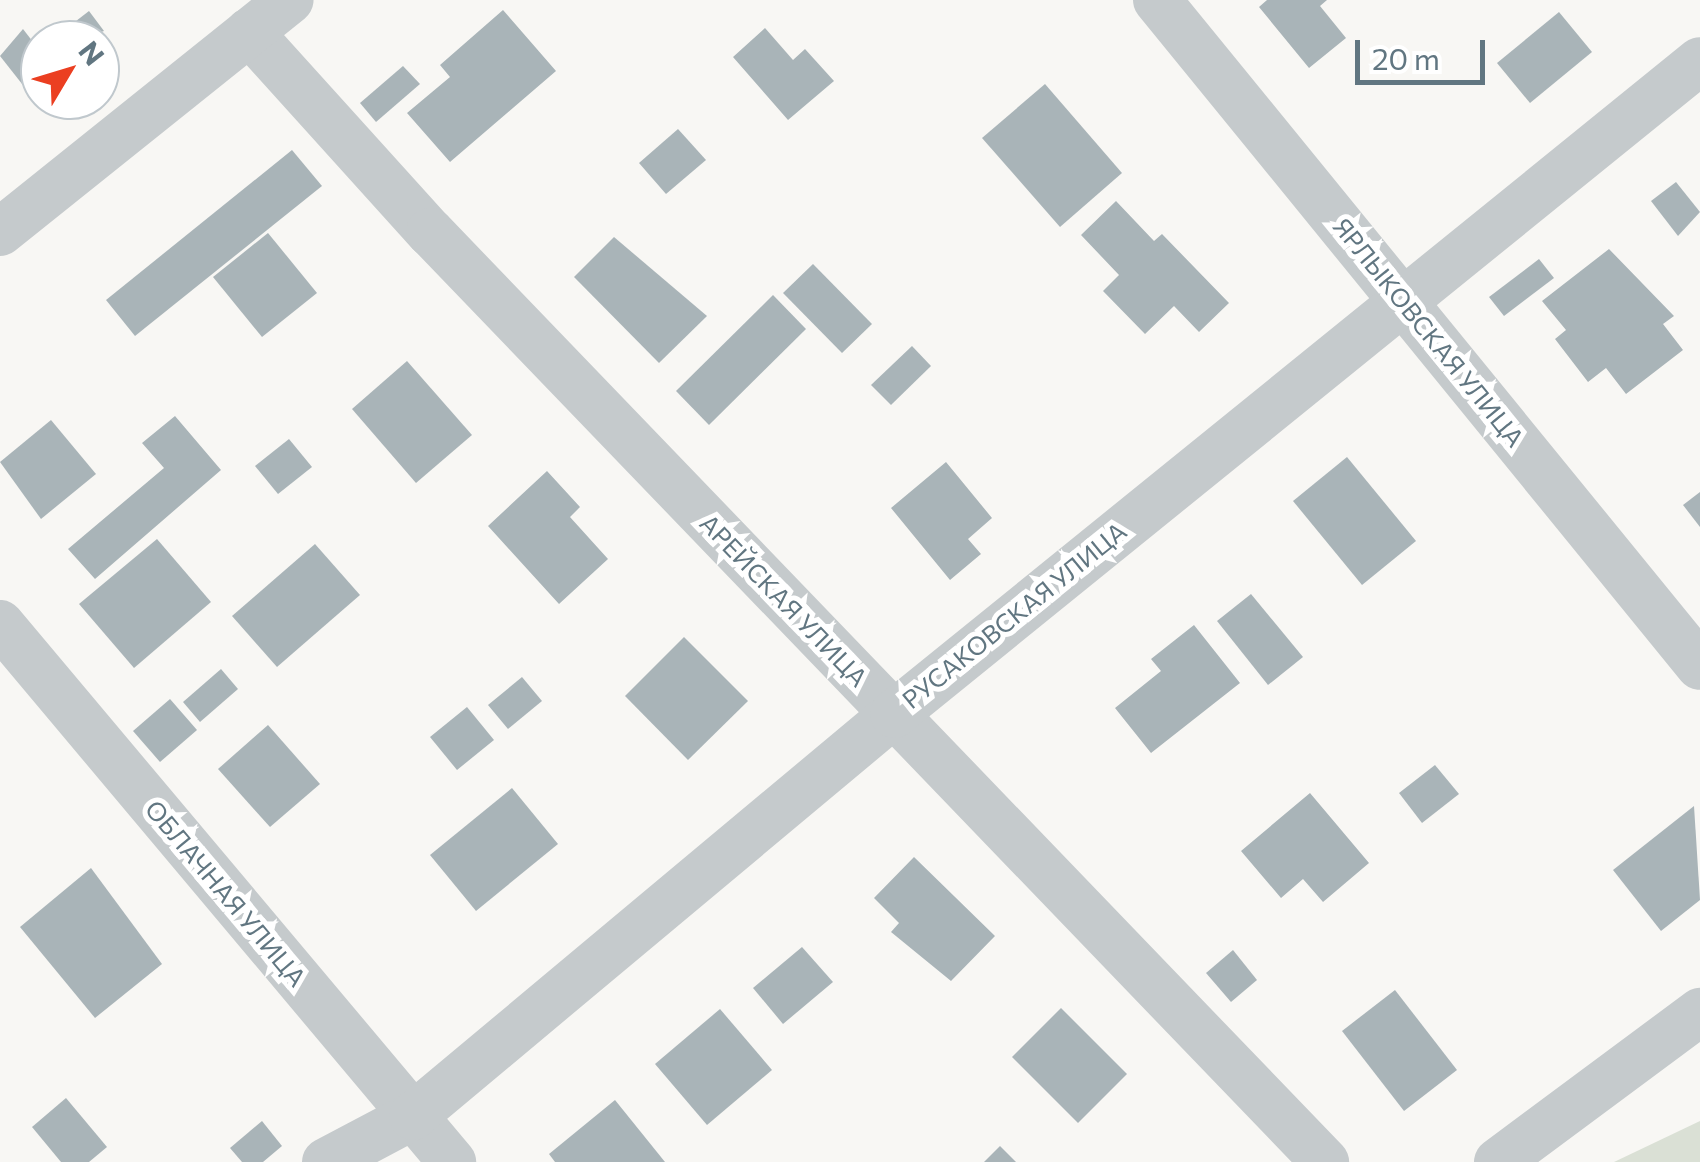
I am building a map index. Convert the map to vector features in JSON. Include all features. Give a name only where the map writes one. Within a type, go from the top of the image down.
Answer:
[{"type":"street","points":[[0,232],[290,0]]},
{"type":"street","name":"ЯРЛЫКОВСКАЯ УЛИЦА","points":[[1157,0],[1700,666]]},
{"type":"street","name":"АРЕЙСКАЯ УЛИЦА","points":[[249,32],[894,714],[1325,1162]]},
{"type":"street","name":"РУСАКОВСКАЯ УЛИЦА","points":[[326,1162],[413,1116],[894,714],[1700,60]]},
{"type":"street","name":"ОБЛАЧНАЯ УЛИЦА","points":[[0,624],[452,1162]]},
{"type":"street","points":[[1498,1162],[1700,1012]]},
{"type":"shaded area","points":[[1700,1121],[1700,1162],[1614,1162]]},
{"type":"building","points":[[1267,0],[1327,0],[1320,6],[1346,38],[1309,68],[1259,7]]},
{"type":"building","points":[[503,10],[556,71],[450,162],[407,113],[450,77],[440,65]]},
{"type":"building","points":[[89,11],[96,20],[77,20]]},
{"type":"building","points":[[1559,12],[1592,52],[1530,103],[1497,63]]},
{"type":"building","points":[[765,28],[793,60],[805,49],[834,81],[788,120],[733,57]]},
{"type":"building","points":[[20,33],[20,81],[0,56]]},
{"type":"building","points":[[403,66],[420,84],[376,122],[360,103]]},
{"type":"building","points":[[1045,84],[1122,173],[1060,227],[982,138]]},
{"type":"building","points":[[678,129],[706,160],[666,194],[639,163]]},
{"type":"building","points":[[292,150],[322,186],[135,336],[106,300]]},
{"type":"building","points":[[1676,182],[1700,212],[1678,236],[1651,201]]},
{"type":"building","points":[[1116,201],[1154,241],[1162,234],[1229,303],[1199,332],[1174,306],[1145,334],[1103,291],[1119,275],[1081,235]]},
{"type":"building","points":[[268,233],[317,293],[262,337],[213,277]]},
{"type":"building","points":[[614,237],[707,316],[659,363],[574,277]]},
{"type":"building","points":[[1609,249],[1674,316],[1663,324],[1683,350],[1626,394],[1606,368],[1588,382],[1555,339],[1566,330],[1542,301]]},
{"type":"building","points":[[1539,259],[1554,278],[1504,316],[1489,297]]},
{"type":"building","points":[[813,264],[872,324],[842,353],[783,293]]},
{"type":"building","points":[[773,295],[806,329],[709,425],[676,391]]},
{"type":"building","points":[[912,346],[931,366],[891,405],[871,385]]},
{"type":"building","points":[[407,361],[472,435],[416,483],[352,409]]},
{"type":"building","points":[[175,416],[221,470],[95,579],[68,549],[164,468],[142,443]]},
{"type":"building","points":[[51,420],[96,474],[41,519],[0,462]]},
{"type":"building","points":[[289,439],[312,467],[278,494],[255,466]]},
{"type":"building","points":[[1347,457],[1416,541],[1362,585],[1293,501]]},
{"type":"building","points":[[946,462],[992,518],[968,539],[981,554],[950,580],[891,508]]},
{"type":"building","points":[[547,471],[580,507],[570,517],[608,559],[559,604],[488,526]]},
{"type":"building","points":[[1700,492],[1700,527],[1683,505]]},
{"type":"building","points":[[157,539],[211,602],[134,668],[79,604]]},
{"type":"building","points":[[315,544],[360,595],[277,667],[232,616]]},
{"type":"building","points":[[1251,594],[1303,657],[1268,685],[1217,621]]},
{"type":"building","points":[[1194,625],[1240,683],[1151,753],[1115,708],[1161,671],[1151,659]]},
{"type":"building","points":[[684,637],[748,701],[688,760],[625,696]]},
{"type":"building","points":[[221,669],[238,689],[200,722],[183,702]]},
{"type":"building","points":[[522,677],[542,701],[508,729],[488,705]]},
{"type":"building","points":[[170,699],[197,730],[160,762],[133,731]]},
{"type":"building","points":[[467,707],[494,740],[457,770],[430,737]]},
{"type":"building","points":[[268,725],[320,784],[270,827],[218,769]]},
{"type":"building","points":[[1435,765],[1459,794],[1422,823],[1399,793]]},
{"type":"building","points":[[512,788],[558,844],[476,911],[430,855]]},
{"type":"building","points":[[1310,793],[1369,863],[1323,902],[1303,879],[1281,898],[1241,851]]},
{"type":"building","points":[[1694,806],[1700,900],[1661,931],[1613,870]]},
{"type":"building","points":[[914,857],[995,936],[951,981],[891,932],[899,923],[874,898]]},
{"type":"building","points":[[91,868],[162,964],[95,1018],[20,927]]},
{"type":"building","points":[[802,947],[833,982],[783,1024],[753,988]]},
{"type":"building","points":[[1233,950],[1257,980],[1231,1002],[1206,973]]},
{"type":"building","points":[[1395,990],[1457,1070],[1404,1111],[1342,1031]]},
{"type":"building","points":[[1061,1008],[1127,1074],[1078,1123],[1012,1057]]},
{"type":"building","points":[[720,1009],[772,1070],[707,1125],[655,1064]]},
{"type":"building","points":[[66,1098],[107,1147],[89,1162],[61,1162],[32,1127]]},
{"type":"building","points":[[615,1100],[665,1162],[555,1162],[549,1154]]},
{"type":"building","points":[[262,1121],[282,1146],[263,1162],[242,1162],[230,1148]]},
{"type":"building","points":[[1000,1146],[1016,1162],[984,1162]]}]
